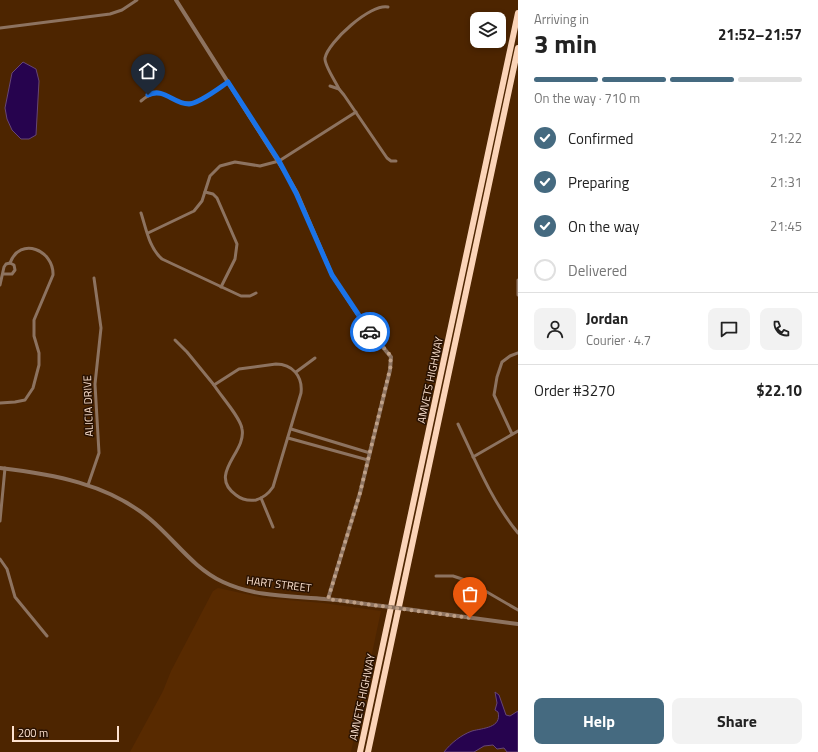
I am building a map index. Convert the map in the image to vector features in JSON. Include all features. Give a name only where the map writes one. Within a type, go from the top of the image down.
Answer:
[{"type":"highway","name":"AMVETS HIGHWAY","points":[[360,752],[518,13]]},
{"type":"highway","name":"AMVETS HIGHWAY","points":[[368,752],[518,48]]},
{"type":"street","points":[[0,28],[110,14],[122,10],[137,0]]},
{"type":"street","points":[[176,0],[279,161],[296,193],[332,275],[364,324],[387,350],[391,359],[390,370],[360,493],[328,599]]},
{"type":"street","points":[[388,7],[380,6],[350,24],[327,54],[326,63],[339,89],[387,158],[391,161],[396,161]]},
{"type":"street","points":[[141,101],[148,95],[156,92],[165,94],[179,102],[191,104],[228,82]]},
{"type":"street","points":[[330,86],[339,89]]},
{"type":"street","points":[[148,233],[194,211],[202,201],[207,181],[212,174],[224,164],[235,162],[260,166],[279,161],[356,112]]},
{"type":"street","points":[[205,192],[213,194],[217,198],[237,244],[235,259],[221,287]]},
{"type":"street","points":[[141,213],[154,250],[162,258],[243,297],[256,293]]},
{"type":"street","points":[[0,285],[5,266],[10,263],[13,256],[18,251],[25,248],[41,251],[52,267],[53,275],[34,320],[34,336],[39,362],[33,388],[25,400],[0,403]]},
{"type":"street","points":[[3,274],[10,275],[15,272],[15,267],[10,263]]},
{"type":"street","name":"ALICIA DRIVE","points":[[88,485],[99,453],[95,384],[101,328],[94,278]]},
{"type":"street","points":[[518,280],[518,295]]},
{"type":"street","points":[[175,340],[187,352],[214,385],[238,418],[243,430],[241,444],[226,469],[227,484],[233,492],[241,498],[251,500],[260,498],[267,494],[273,487],[291,429],[301,390],[301,382],[296,372],[288,366],[281,364],[245,368],[232,373],[214,385]]},
{"type":"street","points":[[512,434],[494,395],[497,377],[502,362],[510,356],[518,353]]},
{"type":"street","points":[[296,372],[315,358]]},
{"type":"street","points":[[458,424],[494,498],[518,533]]},
{"type":"street","points":[[291,429],[370,453]]},
{"type":"street","points":[[473,456],[518,432]]},
{"type":"street","points":[[288,438],[368,460]]},
{"type":"street","points":[[0,522],[2,468]]},
{"type":"street","name":"HART STREET","points":[[2,468],[55,476],[88,485],[118,498],[143,513],[202,569],[225,583],[258,593],[328,599],[518,624]]},
{"type":"street","points":[[260,498],[273,527]]},
{"type":"street","points":[[0,559],[7,569],[15,597],[48,636]]},
{"type":"street","points":[[436,576],[453,576],[468,581],[518,610]]},
{"type":"shaded area","points":[[23,62],[36,69],[39,81],[36,135],[29,139],[21,139],[12,130],[7,119],[5,108],[12,73]]},
{"type":"shaded area","points":[[218,588],[264,598],[323,603],[381,611],[351,752],[130,752],[163,691],[171,671],[213,591]]},
{"type":"shaded area","points":[[495,692],[499,695],[506,715],[510,716],[518,711],[518,752],[507,752],[504,748],[497,749],[493,745],[484,746],[474,752],[444,752],[460,737],[472,731],[491,726],[497,721],[498,712],[495,710],[497,703]]},
{"type":"way so far","points":[[370,332],[390,355],[391,365],[360,493],[328,599],[470,618]]},
{"type":"route","points":[[148,95],[156,92],[161,93],[179,102],[191,104],[228,82],[279,161],[296,193],[328,268],[354,310],[370,332]]}]
